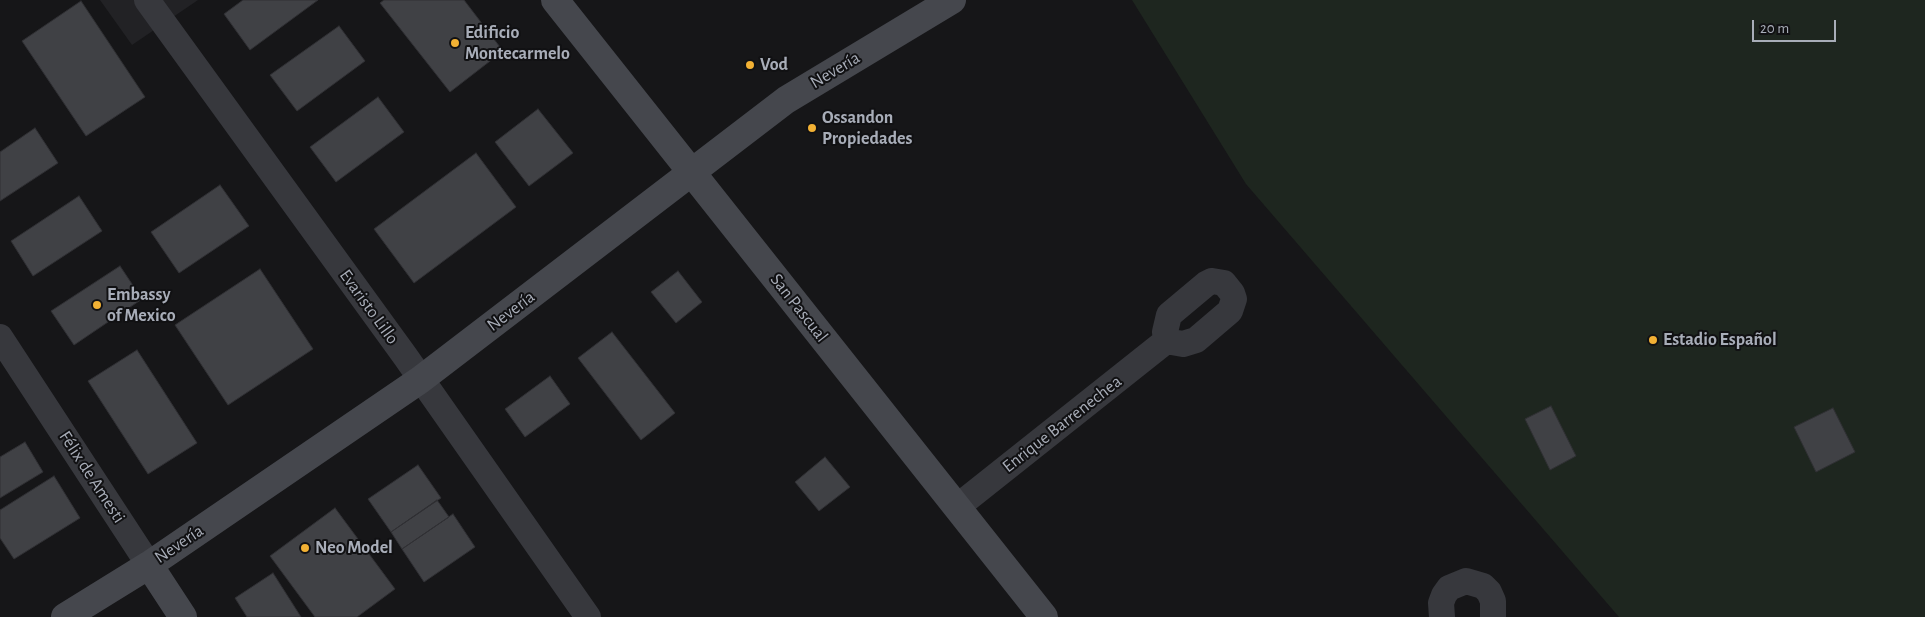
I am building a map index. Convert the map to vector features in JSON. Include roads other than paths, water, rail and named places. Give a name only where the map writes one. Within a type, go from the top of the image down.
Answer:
[{"type":"street","name":"Evaristo Lillo","points":[[147,0],[588,617]]},
{"type":"street","name":"San Pascual","points":[[555,0],[1044,617]]},
{"type":"street","name":"Nevería","points":[[65,617],[149,564],[420,380],[786,100],[952,0]]},
{"type":"street","name":"Félix de Amesti","points":[[0,337],[183,617]]},
{"type":"street","name":"Enrique Barrenechea","points":[[957,507],[1166,341]]},
{"type":"street","points":[[1442,617],[1440,603],[1444,595],[1450,588],[1466,581],[1483,586],[1489,592],[1493,600],[1493,617]]},
{"type":"place","name":"Edificio Montecarmelo","points":[[455,43]]},
{"type":"place","name":"Vod","points":[[750,65]]},
{"type":"place","name":"Ossandon Propiedades","points":[[812,128]]},
{"type":"place","name":"Embassy of Mexico","points":[[97,305]]},
{"type":"place","name":"Estadio Español","points":[[1653,340]]},
{"type":"place","name":"Neo Model","points":[[305,548]]}]
